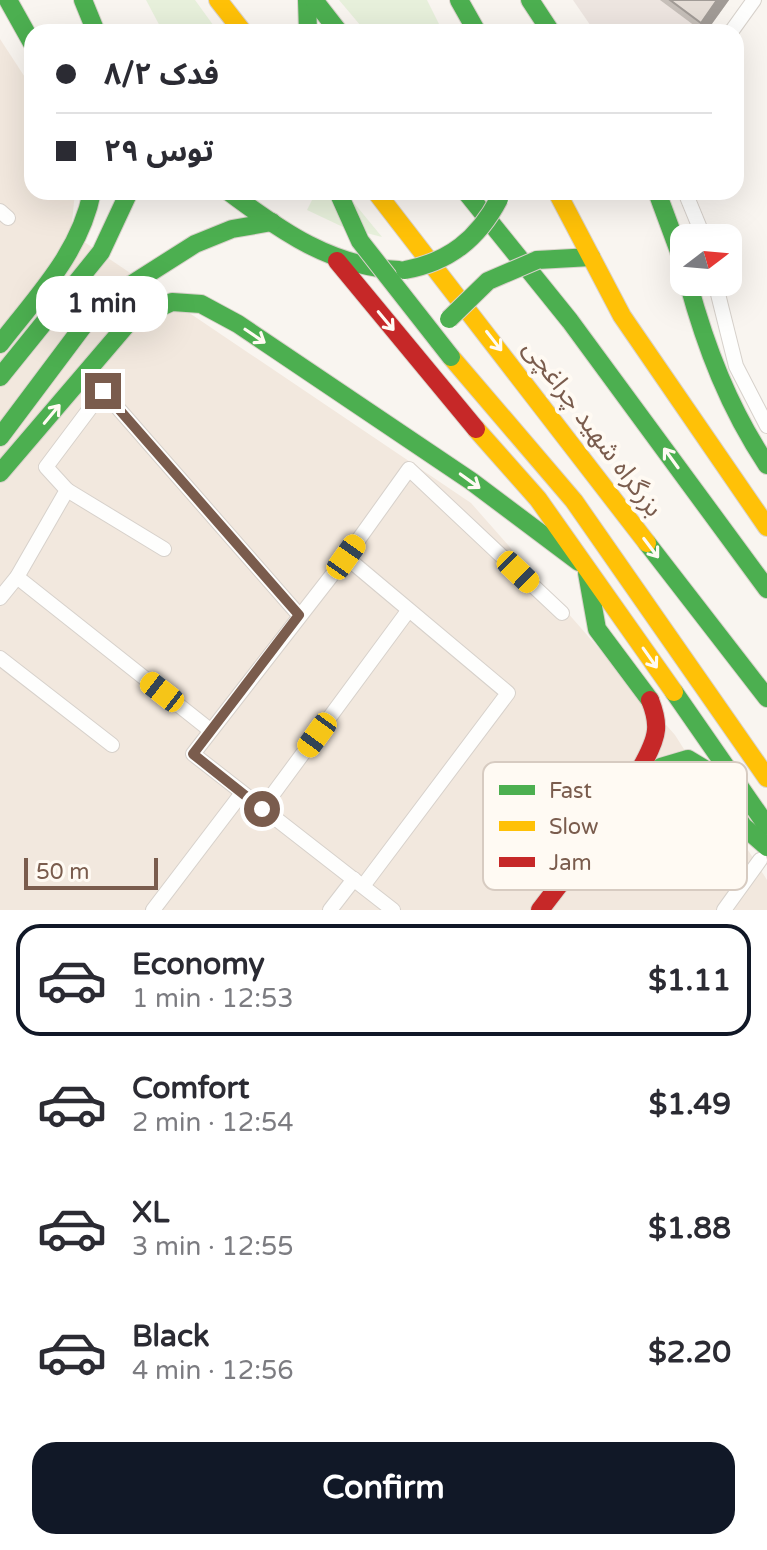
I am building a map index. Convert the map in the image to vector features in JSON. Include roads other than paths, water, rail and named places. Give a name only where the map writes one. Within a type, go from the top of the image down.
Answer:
[{"type":"main road","points":[[8,0],[24,29]]},
{"type":"main road","points":[[83,0],[93,24]]},
{"type":"main road","points":[[218,0],[237,24]]},
{"type":"main road","points":[[307,0],[308,24]]},
{"type":"main road","points":[[314,0],[333,24]]},
{"type":"main road","points":[[459,0],[472,24]]},
{"type":"main road","points":[[530,0],[546,24]]},
{"type":"main road","points":[[0,344],[62,262],[87,221],[91,200]]},
{"type":"main road","points":[[0,377],[101,252],[126,200]]},
{"type":"main road","points":[[240,200],[337,261],[377,271],[423,268],[450,257],[482,228],[497,200]]},
{"type":"main road","points":[[342,200],[360,241],[451,357],[574,501],[767,778]]},
{"type":"main road","name":"بزرگراه شهید چراغچی","points":[[382,200],[767,698]]},
{"type":"main road","name":"بزرگراه شهید چراغچی","points":[[472,200],[570,321],[767,589]]},
{"type":"main road","points":[[561,200],[622,316],[765,524]]},
{"type":"main road","points":[[660,200],[670,227]]},
{"type":"main road","points":[[0,437],[99,305],[195,244],[232,229],[272,222]]},
{"type":"main road","points":[[426,368],[449,319],[488,281],[537,260],[591,257]]},
{"type":"main road","points":[[337,261],[538,499],[723,762]]},
{"type":"main road","points":[[692,296],[721,389],[745,434],[767,465]]},
{"type":"main road","points":[[0,473],[130,321],[172,302],[201,304],[238,324],[471,481],[586,568],[597,629],[648,694],[655,712],[656,732],[642,762]]},
{"type":"main road","points":[[672,762],[691,759],[697,762]]},
{"type":"main road","points":[[747,797],[767,826]]},
{"type":"main road","points":[[747,831],[764,854]]},
{"type":"main road","points":[[540,910],[555,890]]},
{"type":"street","points":[[737,24],[754,0]]},
{"type":"street","points":[[688,200],[698,224]]},
{"type":"street","points":[[718,296],[736,366],[767,426]]},
{"type":"street","points":[[164,549],[67,490],[46,467],[103,391],[299,615]]},
{"type":"street","points":[[393,910],[193,754],[346,557],[409,469],[562,613]]},
{"type":"street","points":[[0,598],[17,577],[67,490]]},
{"type":"street","points":[[330,910],[358,882],[508,693],[346,557]]},
{"type":"street","points":[[17,577],[210,730]]},
{"type":"street","points":[[262,809],[408,611]]},
{"type":"street","points":[[0,658],[112,745]]},
{"type":"street","points":[[153,910],[242,793]]},
{"type":"street","points":[[747,878],[764,854]]},
{"type":"street","points":[[724,910],[738,890]]}]
